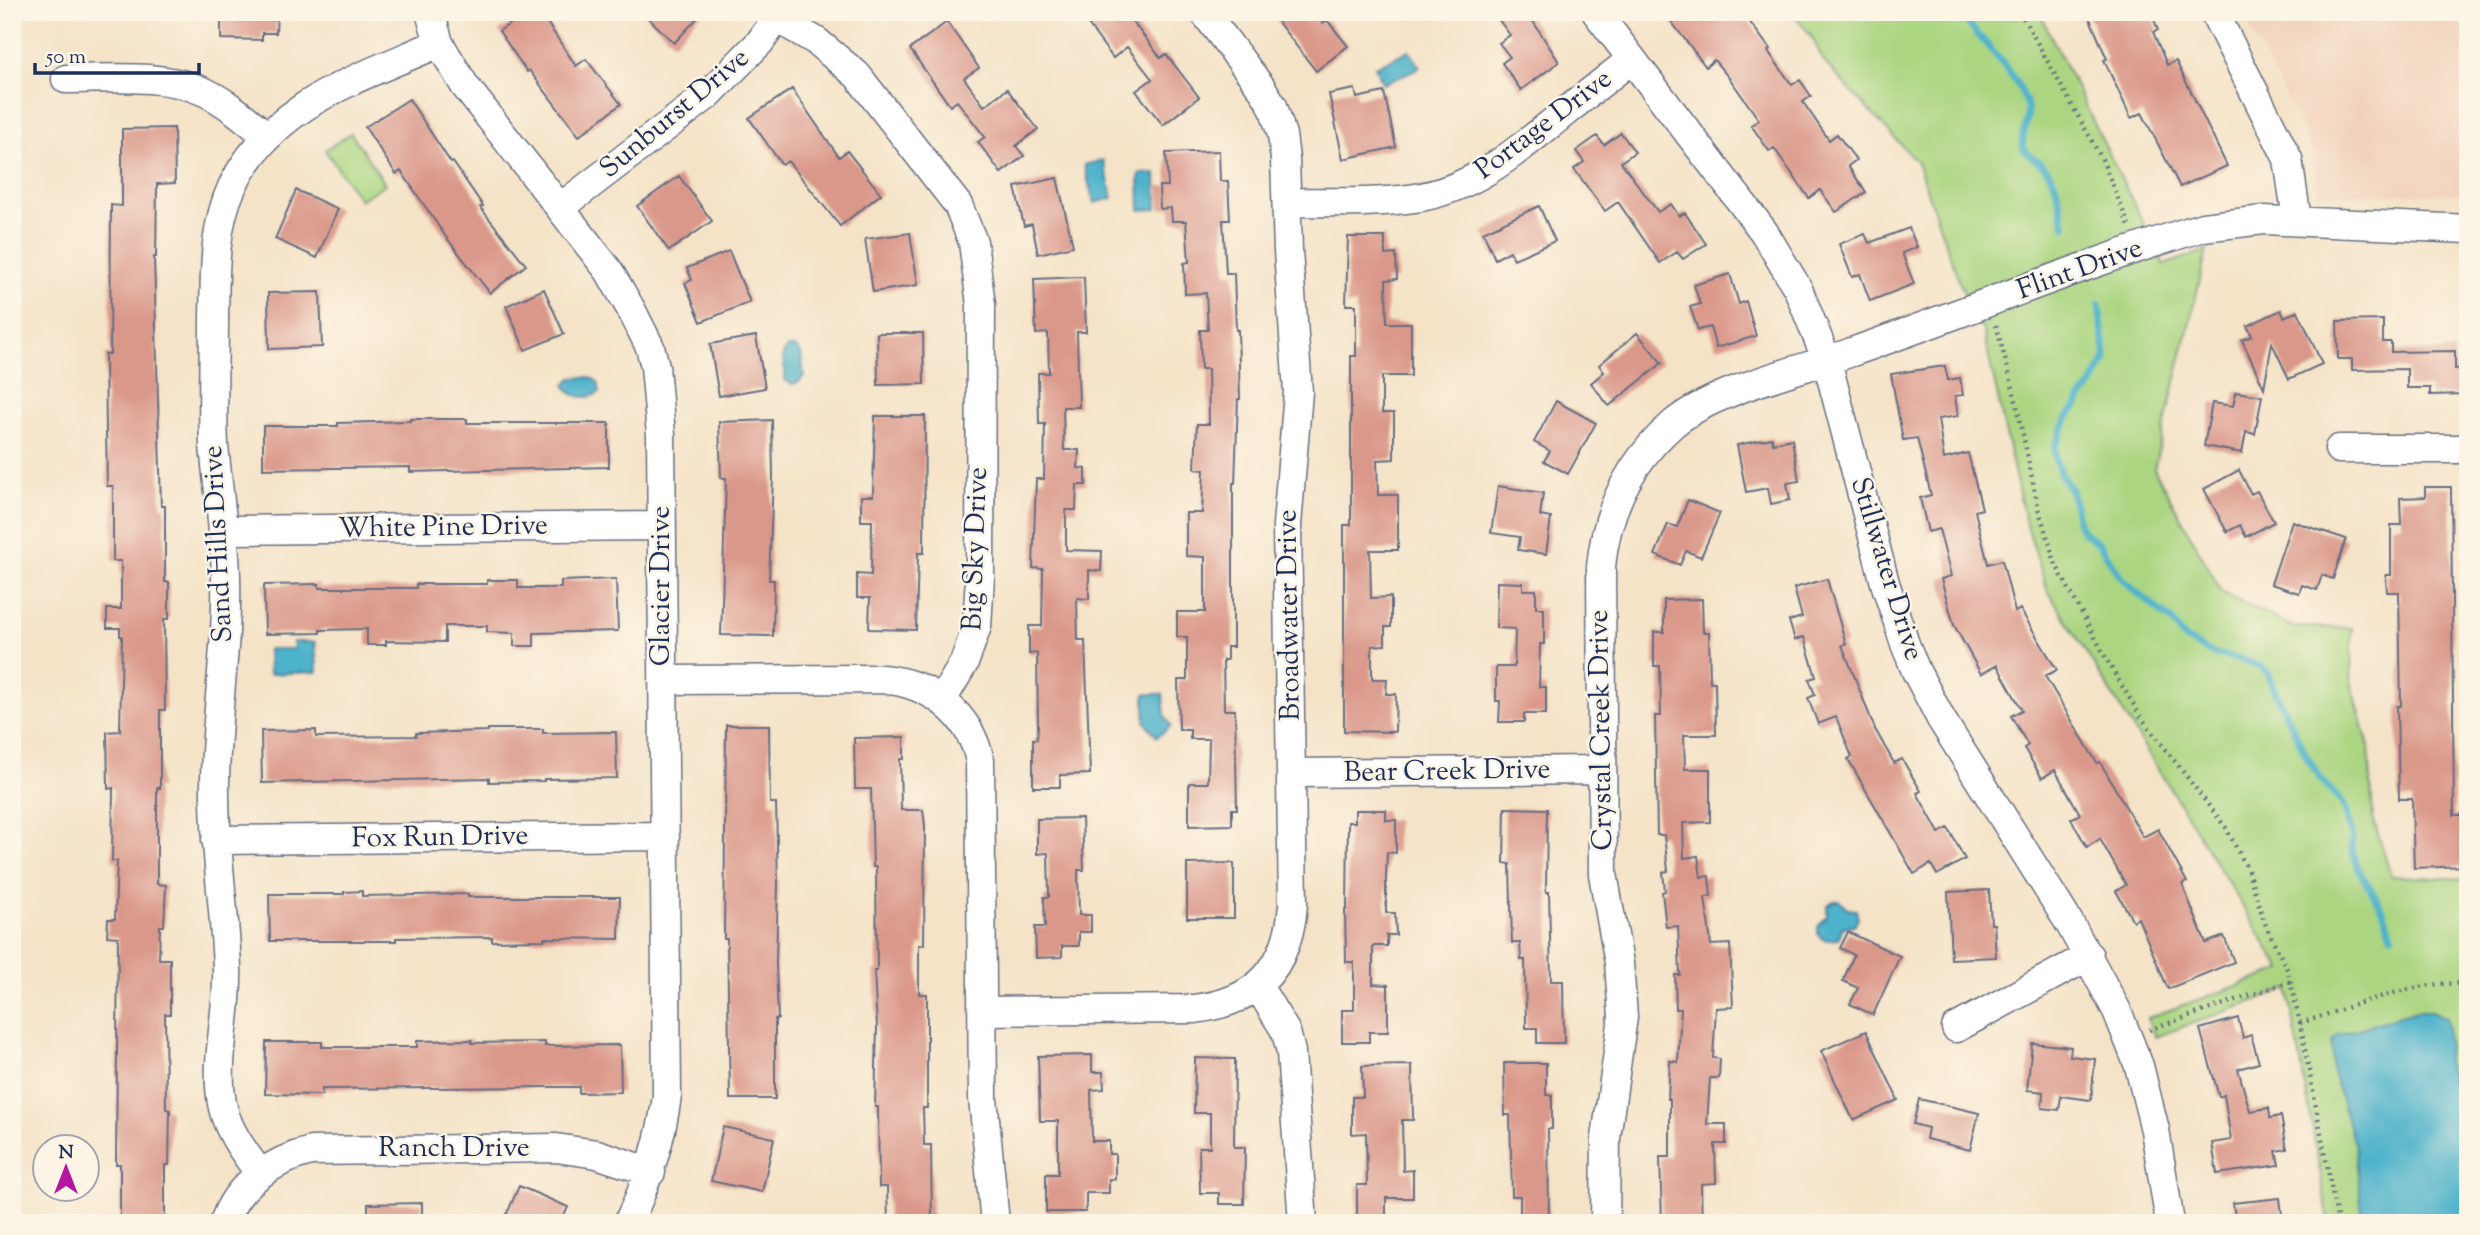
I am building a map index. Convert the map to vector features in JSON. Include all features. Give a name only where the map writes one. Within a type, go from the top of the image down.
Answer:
[{"type":"street","name":"Glacier Drive","points":[[430,12],[439,43],[465,86],[562,207],[609,271],[650,347],[658,398],[662,526],[667,1096],[651,1172],[628,1223]]},
{"type":"street","name":"Broadwater Drive","points":[[1203,12],[1261,87],[1273,106],[1282,135],[1298,392],[1287,525],[1293,773],[1292,927],[1282,957],[1258,986]]},
{"type":"street","name":"Stillwater Drive","points":[[1595,12],[1765,232],[1798,289],[1827,361],[1885,583],[1916,671],[1941,719],[2020,843],[2107,990],[2138,1066],[2155,1130],[2170,1223]]},
{"type":"street","points":[[2214,12],[2288,159],[2297,220]]},
{"type":"street","name":"Sunburst Drive","points":[[562,207],[709,94],[760,42],[779,15]]},
{"type":"street","name":"Big Sky Drive","points":[[779,15],[857,75],[958,205],[973,242],[981,305],[980,563],[977,626],[964,663],[942,700]]},
{"type":"street","name":"Sand Hills Drive","points":[[260,1174],[236,1140],[223,1108],[220,1069],[227,1002],[227,970],[216,840],[215,760],[226,623],[224,530],[214,442],[217,244],[224,210],[233,187],[267,136],[288,116],[306,104],[439,43]]},
{"type":"street","name":"Portage Drive","points":[[1287,202],[1383,201],[1416,198],[1447,190],[1479,176],[1505,160],[1632,59]]},
{"type":"street","points":[[66,79],[138,79],[187,86],[223,103],[267,136]]},
{"type":"street","name":"Flint Drive","points":[[1827,361],[2203,227],[2264,220],[2297,220],[2468,229]]},
{"type":"street","name":"Flint Drive","points":[[2340,224],[2468,249]]},
{"type":"street","name":"Crystal Creek Drive","points":[[1605,1223],[1606,1138],[1623,1017],[1619,963],[1604,874],[1601,770],[1603,543],[1610,516],[1626,480],[1656,440],[1675,423],[1726,394],[1827,361]]},
{"type":"street","points":[[2339,449],[2468,449]]},
{"type":"street","name":"White Pine Drive","points":[[224,530],[662,526]]},
{"type":"street","points":[[663,680],[903,681],[914,684],[942,700],[970,731],[980,761],[984,1111],[995,1223]]},
{"type":"street","name":"Bear Creek Drive","points":[[1293,773],[1601,770]]},
{"type":"street","name":"Fox Run Drive","points":[[216,840],[665,836]]},
{"type":"street","points":[[1956,1028],[2089,956]]},
{"type":"street","points":[[983,1011],[1194,1009],[1228,1004],[1258,986],[1286,1032],[1292,1052],[1304,1223]]},
{"type":"street","name":"Ranch Drive","points":[[260,1174],[280,1161],[311,1151],[556,1148],[597,1154],[651,1172]]},
{"type":"street","points":[[224,1223],[227,1213],[245,1187],[260,1174]]},
{"type":"path","points":[[2020,12],[2102,159],[2132,232]]},
{"type":"path","points":[[1995,323],[2014,392],[2039,511],[2056,565],[2141,717],[2226,828],[2247,868],[2266,926],[2291,981],[2338,1223]]},
{"type":"path","points":[[2128,1037],[2291,981]]},
{"type":"path","points":[[2300,1023],[2401,992],[2449,982],[2468,985]]},
{"type":"shaded area","points":[[2241,12],[2468,12],[2468,194],[2319,195],[2314,162],[2304,132]]},
{"type":"green space","points":[[1792,12],[2039,12],[2164,265],[2207,250],[2154,469],[2222,593],[2293,627],[2352,628],[2351,682],[2369,747],[2373,818],[2391,876],[2468,879],[2468,1223],[2329,1223],[2288,989],[2155,1037],[2147,1018],[2282,970],[2047,589],[2024,516],[1983,330],[1960,284],[1917,162],[1824,62],[1812,37]]},
{"type":"green space","points":[[351,133],[385,184],[360,200],[325,150]]},
{"type":"water","points":[[1409,50],[1420,67],[1383,84],[1375,67]]},
{"type":"water","points":[[1103,160],[1113,198],[1094,203],[1084,165]]},
{"type":"water","points":[[1156,173],[1157,209],[1140,210],[1139,174]]},
{"type":"water","points":[[787,347],[795,347],[801,353],[804,376],[799,382],[792,384],[785,380],[783,355]]},
{"type":"water","points":[[590,377],[598,382],[600,392],[590,396],[576,395],[565,385],[572,378]]},
{"type":"water","points":[[293,642],[315,642],[317,672],[269,674],[268,649],[294,649]]},
{"type":"water","points":[[1145,694],[1163,694],[1165,716],[1171,726],[1157,737],[1145,722]]},
{"type":"water","points":[[1833,901],[1840,901],[1848,909],[1856,910],[1858,919],[1854,925],[1843,927],[1838,939],[1824,940],[1818,934],[1818,926],[1827,916],[1827,906]]},
{"type":"water","points":[[2417,1011],[2431,1011],[2446,1018],[2447,1063],[2468,1140],[2468,1223],[2363,1223],[2355,1147],[2333,1072],[2332,1041],[2338,1035]]},
{"type":"building","points":[[221,12],[277,12],[276,33],[262,33],[262,40],[221,39]]},
{"type":"building","points":[[528,12],[540,12],[576,66],[586,59],[621,104],[579,136],[529,70],[527,72],[499,31]]},
{"type":"building","points":[[642,12],[703,12],[674,43]]},
{"type":"building","points":[[1099,12],[1125,12],[1161,58],[1166,54],[1199,97],[1163,125],[1136,91],[1152,79],[1127,47],[1113,58],[1086,22]]},
{"type":"building","points":[[1270,12],[1314,12],[1323,23],[1327,20],[1348,46],[1316,71]]},
{"type":"building","points":[[1493,12],[1527,12],[1559,62],[1521,90],[1502,63],[1510,57],[1499,43],[1510,35]]},
{"type":"building","points":[[1664,12],[1739,12],[1744,19],[1746,17],[1792,85],[1800,80],[1811,96],[1803,102],[1829,140],[1837,134],[1856,160],[1848,166],[1866,192],[1836,212],[1820,190],[1809,198],[1774,148],[1769,151],[1751,125],[1759,120],[1730,79],[1714,60],[1706,67]]},
{"type":"building","points":[[2087,12],[2151,12],[2158,30],[2153,32],[2167,65],[2176,61],[2227,166],[2180,187],[2142,113],[2131,118],[2104,60],[2107,59]]},
{"type":"building","points":[[947,22],[979,68],[964,78],[984,106],[1007,89],[1038,129],[1016,146],[1024,156],[1001,173],[978,142],[985,137],[957,101],[950,106],[910,49]]},
{"type":"building","points":[[792,89],[839,157],[847,151],[881,194],[840,226],[788,161],[782,165],[749,118]]},
{"type":"building","points":[[1355,89],[1357,98],[1384,92],[1396,147],[1343,159],[1329,94]]},
{"type":"building","points":[[409,99],[483,206],[480,207],[526,265],[490,293],[446,237],[401,171],[396,174],[365,127]]},
{"type":"building","points":[[174,128],[175,183],[157,184],[154,257],[161,506],[165,506],[165,582],[169,582],[169,619],[164,619],[165,710],[160,710],[157,884],[166,885],[164,926],[160,926],[159,959],[170,959],[170,1014],[165,1014],[166,1109],[170,1110],[169,1165],[165,1165],[165,1223],[120,1223],[120,1164],[116,1164],[118,937],[107,936],[108,919],[115,919],[117,861],[112,861],[113,788],[108,789],[107,732],[120,731],[122,636],[120,628],[107,628],[107,609],[121,609],[121,561],[113,561],[113,486],[107,486],[105,354],[110,354],[111,205],[122,206],[122,129]]},
{"type":"building","points":[[1621,133],[1635,152],[1621,162],[1658,212],[1671,204],[1679,216],[1685,213],[1706,244],[1683,259],[1677,252],[1660,263],[1618,202],[1605,211],[1574,169],[1584,162],[1576,151],[1597,136],[1604,145]]},
{"type":"building","points":[[1219,151],[1220,181],[1228,181],[1230,220],[1223,220],[1226,273],[1234,273],[1240,399],[1233,483],[1233,647],[1227,647],[1227,660],[1223,660],[1224,710],[1235,710],[1237,809],[1232,809],[1232,825],[1189,826],[1189,783],[1208,783],[1209,739],[1190,739],[1190,730],[1179,730],[1178,680],[1187,680],[1187,637],[1177,637],[1177,612],[1205,612],[1205,557],[1186,556],[1186,513],[1202,513],[1204,470],[1195,469],[1197,424],[1209,424],[1208,369],[1201,369],[1200,330],[1208,330],[1206,293],[1185,294],[1184,263],[1189,262],[1186,221],[1172,221],[1171,208],[1160,209],[1159,186],[1168,186],[1166,153]]},
{"type":"building","points":[[679,176],[712,221],[669,251],[637,206]]},
{"type":"building","points":[[1057,178],[1073,246],[1038,254],[1032,224],[1024,226],[1015,187]]},
{"type":"building","points":[[296,190],[338,209],[317,258],[275,239]]},
{"type":"building","points":[[1539,206],[1555,241],[1514,259],[1510,251],[1495,259],[1483,232]]},
{"type":"building","points":[[1909,228],[1917,247],[1902,253],[1914,284],[1870,301],[1860,274],[1852,277],[1839,244],[1865,234],[1869,243]]},
{"type":"building","points":[[910,233],[918,285],[873,292],[865,239]]},
{"type":"building","points":[[1348,237],[1385,237],[1385,255],[1396,254],[1397,279],[1386,280],[1387,323],[1411,323],[1411,376],[1382,376],[1382,413],[1394,413],[1394,459],[1377,460],[1378,495],[1398,495],[1398,550],[1370,550],[1371,598],[1391,597],[1391,627],[1385,627],[1385,645],[1372,646],[1372,679],[1387,679],[1386,694],[1396,694],[1395,732],[1344,731],[1344,525],[1351,525],[1351,356],[1356,356],[1356,305],[1346,305]]},
{"type":"building","points":[[729,251],[750,302],[701,322],[685,283],[692,280],[687,268]]},
{"type":"building","points":[[1730,274],[1739,304],[1746,301],[1756,336],[1716,348],[1710,327],[1698,330],[1690,307],[1700,304],[1694,285]]},
{"type":"building","points":[[1084,277],[1086,332],[1077,332],[1079,407],[1063,407],[1064,450],[1079,450],[1078,468],[1086,469],[1086,485],[1077,485],[1076,510],[1066,510],[1066,550],[1102,551],[1101,571],[1089,570],[1089,599],[1077,598],[1078,640],[1085,640],[1090,774],[1060,775],[1060,787],[1033,787],[1033,739],[1037,739],[1038,727],[1037,653],[1029,654],[1029,626],[1042,626],[1043,569],[1033,568],[1036,479],[1044,479],[1045,424],[1039,424],[1038,373],[1049,373],[1048,333],[1036,334],[1034,279]]},
{"type":"building","points":[[544,289],[564,334],[525,350],[506,306]]},
{"type":"building","points":[[320,292],[322,347],[269,349],[268,293]]},
{"type":"building","points":[[2281,310],[2284,317],[2298,311],[2322,364],[2289,379],[2272,343],[2264,388],[2242,340],[2252,336],[2247,326]]},
{"type":"building","points":[[2383,320],[2383,342],[2391,342],[2391,352],[2455,351],[2455,369],[2467,368],[2467,394],[2430,395],[2430,388],[2407,388],[2407,369],[2352,370],[2352,359],[2338,359],[2337,321]]},
{"type":"building","points":[[877,333],[923,333],[924,384],[878,385]]},
{"type":"building","points":[[1637,333],[1662,363],[1609,406],[1591,383],[1604,372],[1599,365]]},
{"type":"building","points":[[756,336],[765,388],[719,396],[710,344]]},
{"type":"building","points":[[1945,366],[1948,380],[1960,378],[1963,395],[1955,396],[1958,416],[1938,419],[1944,459],[1968,453],[1982,509],[1975,511],[1988,564],[2002,560],[2015,612],[2020,609],[2057,670],[2045,676],[2097,763],[2100,762],[2143,837],[2158,829],[2187,882],[2182,884],[2206,943],[2224,936],[2234,962],[2168,989],[2138,918],[2133,921],[2116,891],[2126,885],[2100,839],[2087,847],[2071,819],[2080,814],[2055,770],[2042,778],[2024,748],[2028,745],[2011,716],[2022,710],[1997,665],[1981,674],[1954,625],[1941,579],[1951,576],[1939,529],[1928,532],[1920,498],[1931,495],[1917,438],[1903,440],[1891,374]]},
{"type":"building","points":[[2236,392],[2262,396],[2255,434],[2246,432],[2242,453],[2204,446],[2212,403],[2233,406]]},
{"type":"building","points":[[1556,401],[1596,423],[1568,474],[1544,461],[1550,451],[1534,442]]},
{"type":"building","points":[[875,416],[925,416],[924,553],[918,553],[916,630],[869,629],[870,598],[857,598],[857,574],[871,575],[872,521],[861,521],[861,496],[873,496]]},
{"type":"building","points":[[467,419],[467,423],[609,423],[609,467],[410,472],[410,467],[263,469],[263,426],[338,426],[338,423]]},
{"type":"building","points":[[772,420],[769,580],[774,580],[773,636],[721,635],[726,478],[721,478],[719,422]]},
{"type":"building","points":[[1772,438],[1773,443],[1792,439],[1799,481],[1787,483],[1790,500],[1771,504],[1768,488],[1746,492],[1737,445]]},
{"type":"building","points":[[2239,470],[2251,494],[2257,491],[2274,522],[2246,537],[2240,525],[2227,532],[2204,489]]},
{"type":"building","points":[[1498,486],[1543,493],[1540,516],[1551,518],[1546,554],[1518,550],[1520,537],[1491,533]]},
{"type":"building","points":[[2425,487],[2451,487],[2454,815],[2463,815],[2464,837],[2468,837],[2468,866],[2414,868],[2412,799],[2399,799],[2399,592],[2387,592],[2386,575],[2391,575],[2391,525],[2401,525],[2400,498],[2425,497]]},
{"type":"building","points":[[1688,500],[1720,513],[1701,557],[1686,551],[1680,565],[1655,555],[1668,524],[1677,527]]},
{"type":"building","points":[[2292,521],[2346,539],[2333,579],[2322,575],[2317,590],[2302,585],[2299,593],[2271,584]]},
{"type":"building","points":[[616,579],[618,631],[534,633],[534,646],[514,646],[514,633],[487,632],[487,626],[445,626],[445,642],[386,641],[386,645],[367,645],[367,629],[265,634],[264,585],[416,588],[416,584],[487,584],[487,580],[518,580],[518,588],[561,588],[561,581]]},
{"type":"building","points":[[1827,579],[1846,644],[1842,645],[1875,729],[1894,763],[1902,759],[1921,791],[1917,793],[1939,833],[1948,828],[1965,859],[1937,875],[1931,864],[1914,874],[1848,759],[1852,757],[1836,717],[1818,724],[1808,698],[1815,695],[1809,679],[1816,677],[1804,637],[1795,640],[1789,621],[1802,617],[1794,588]]},
{"type":"building","points":[[1497,582],[1523,583],[1523,590],[1536,590],[1536,608],[1544,608],[1544,644],[1540,644],[1539,687],[1546,687],[1546,714],[1524,714],[1524,722],[1499,722],[1500,701],[1496,701],[1496,667],[1514,667],[1515,629],[1496,628]]},
{"type":"building","points":[[1702,599],[1703,632],[1709,632],[1710,682],[1715,682],[1716,735],[1684,735],[1685,769],[1710,769],[1710,822],[1683,823],[1684,858],[1698,856],[1701,877],[1709,876],[1711,896],[1705,897],[1711,945],[1730,944],[1733,1007],[1716,1008],[1713,1058],[1720,1059],[1719,1078],[1710,1078],[1707,1124],[1726,1124],[1726,1144],[1715,1144],[1716,1183],[1701,1184],[1702,1223],[1662,1223],[1660,1157],[1670,1157],[1670,1061],[1678,1062],[1681,1009],[1676,1009],[1675,975],[1680,975],[1678,926],[1666,927],[1662,892],[1665,891],[1663,872],[1668,871],[1664,835],[1657,835],[1655,716],[1661,716],[1660,666],[1654,666],[1654,632],[1664,632],[1664,600]]},
{"type":"building","points":[[726,725],[769,725],[770,803],[776,803],[778,884],[775,1099],[730,1099],[727,939],[724,939]]},
{"type":"building","points":[[543,729],[543,733],[616,732],[617,778],[489,782],[489,778],[262,783],[261,731],[316,730],[316,737],[416,736],[416,733]]},
{"type":"building","points":[[904,737],[904,759],[900,759],[901,810],[923,810],[925,825],[924,945],[919,945],[919,994],[927,994],[927,1108],[923,1108],[924,1145],[931,1145],[932,1223],[888,1223],[887,1187],[879,1187],[878,1107],[875,1107],[876,867],[873,867],[871,789],[855,789],[854,738]]},
{"type":"building","points":[[1505,808],[1547,809],[1546,892],[1549,892],[1551,981],[1563,981],[1564,1043],[1537,1043],[1537,1028],[1526,1028],[1525,960],[1521,960],[1520,943],[1512,943],[1510,864],[1504,863]]},
{"type":"building","points":[[1355,810],[1386,810],[1386,820],[1396,820],[1396,853],[1387,852],[1386,913],[1395,913],[1396,935],[1387,935],[1387,946],[1373,946],[1373,984],[1388,985],[1388,1032],[1369,1032],[1369,1042],[1342,1042],[1342,1010],[1354,1010],[1354,962],[1346,962],[1345,909],[1348,822],[1355,822]]},
{"type":"building","points":[[1082,818],[1084,870],[1078,870],[1079,915],[1091,915],[1091,932],[1079,932],[1079,946],[1062,946],[1062,957],[1036,958],[1035,927],[1045,927],[1044,897],[1049,897],[1048,853],[1037,854],[1037,819]]},
{"type":"building","points":[[1234,863],[1234,918],[1187,918],[1187,864]]},
{"type":"building","points":[[1989,890],[1996,957],[1951,959],[1948,892]]},
{"type":"building","points":[[362,891],[362,896],[468,894],[468,897],[620,897],[619,939],[544,938],[492,941],[492,937],[396,938],[396,941],[270,941],[269,894],[344,894]]},
{"type":"building","points":[[1848,932],[1900,956],[1873,1015],[1850,1004],[1858,988],[1843,981],[1854,955],[1840,948]]},
{"type":"building","points":[[2238,1018],[2243,1038],[2251,1035],[2259,1063],[2238,1069],[2250,1111],[2269,1108],[2270,1118],[2281,1116],[2287,1149],[2276,1151],[2279,1165],[2217,1174],[2212,1143],[2231,1140],[2224,1095],[2219,1097],[2200,1029]]},
{"type":"building","points":[[1866,1031],[1898,1100],[1853,1120],[1821,1051]]},
{"type":"building","points":[[472,1040],[472,1043],[545,1042],[545,1046],[620,1045],[621,1092],[579,1093],[579,1087],[545,1087],[322,1089],[322,1095],[265,1094],[266,1042],[322,1042],[322,1047],[417,1047],[417,1041]]},
{"type":"building","points":[[2032,1043],[2071,1047],[2070,1056],[2095,1059],[2091,1100],[2061,1096],[2059,1110],[2042,1108],[2043,1092],[2027,1090]]},
{"type":"building","points":[[1092,1055],[1092,1072],[1103,1072],[1104,1089],[1091,1090],[1092,1141],[1109,1141],[1109,1154],[1115,1154],[1115,1179],[1109,1179],[1109,1193],[1086,1193],[1086,1212],[1046,1212],[1046,1174],[1058,1174],[1058,1121],[1040,1121],[1038,1056]]},
{"type":"building","points":[[1195,1058],[1235,1059],[1234,1147],[1245,1147],[1244,1204],[1219,1204],[1219,1193],[1200,1193],[1199,1147],[1210,1147],[1210,1113],[1194,1113]]},
{"type":"building","points":[[1504,1063],[1546,1063],[1546,1095],[1552,1095],[1552,1129],[1548,1129],[1549,1216],[1520,1217],[1520,1196],[1512,1196],[1510,1115],[1505,1115]]},
{"type":"building","points":[[1412,1065],[1413,1120],[1402,1120],[1403,1171],[1413,1170],[1413,1198],[1386,1198],[1386,1217],[1357,1218],[1357,1185],[1367,1185],[1366,1133],[1352,1134],[1352,1097],[1363,1097],[1362,1066]]},
{"type":"building","points":[[1919,1099],[1979,1113],[1970,1150],[1926,1139],[1928,1128],[1913,1124]]},
{"type":"building","points":[[723,1127],[774,1138],[762,1192],[711,1181]]},
{"type":"building","points":[[519,1186],[568,1207],[561,1223],[503,1223]]},
{"type":"building","points":[[2280,1198],[2283,1223],[2236,1223],[2233,1203]]},
{"type":"building","points":[[422,1203],[422,1223],[368,1223],[368,1204]]},
{"type":"waterway","points":[[1958,12],[1986,43],[2021,91],[2027,108],[2024,149],[2052,177],[2065,227]]},
{"type":"waterway","points":[[2099,305],[2106,359],[2068,417],[2055,446],[2056,461],[2071,490],[2079,525],[2084,533],[2099,543],[2120,576],[2171,620],[2185,639],[2212,653],[2260,666],[2269,674],[2307,757],[2321,779],[2344,805],[2352,835],[2352,853],[2383,910],[2392,935]]}]
